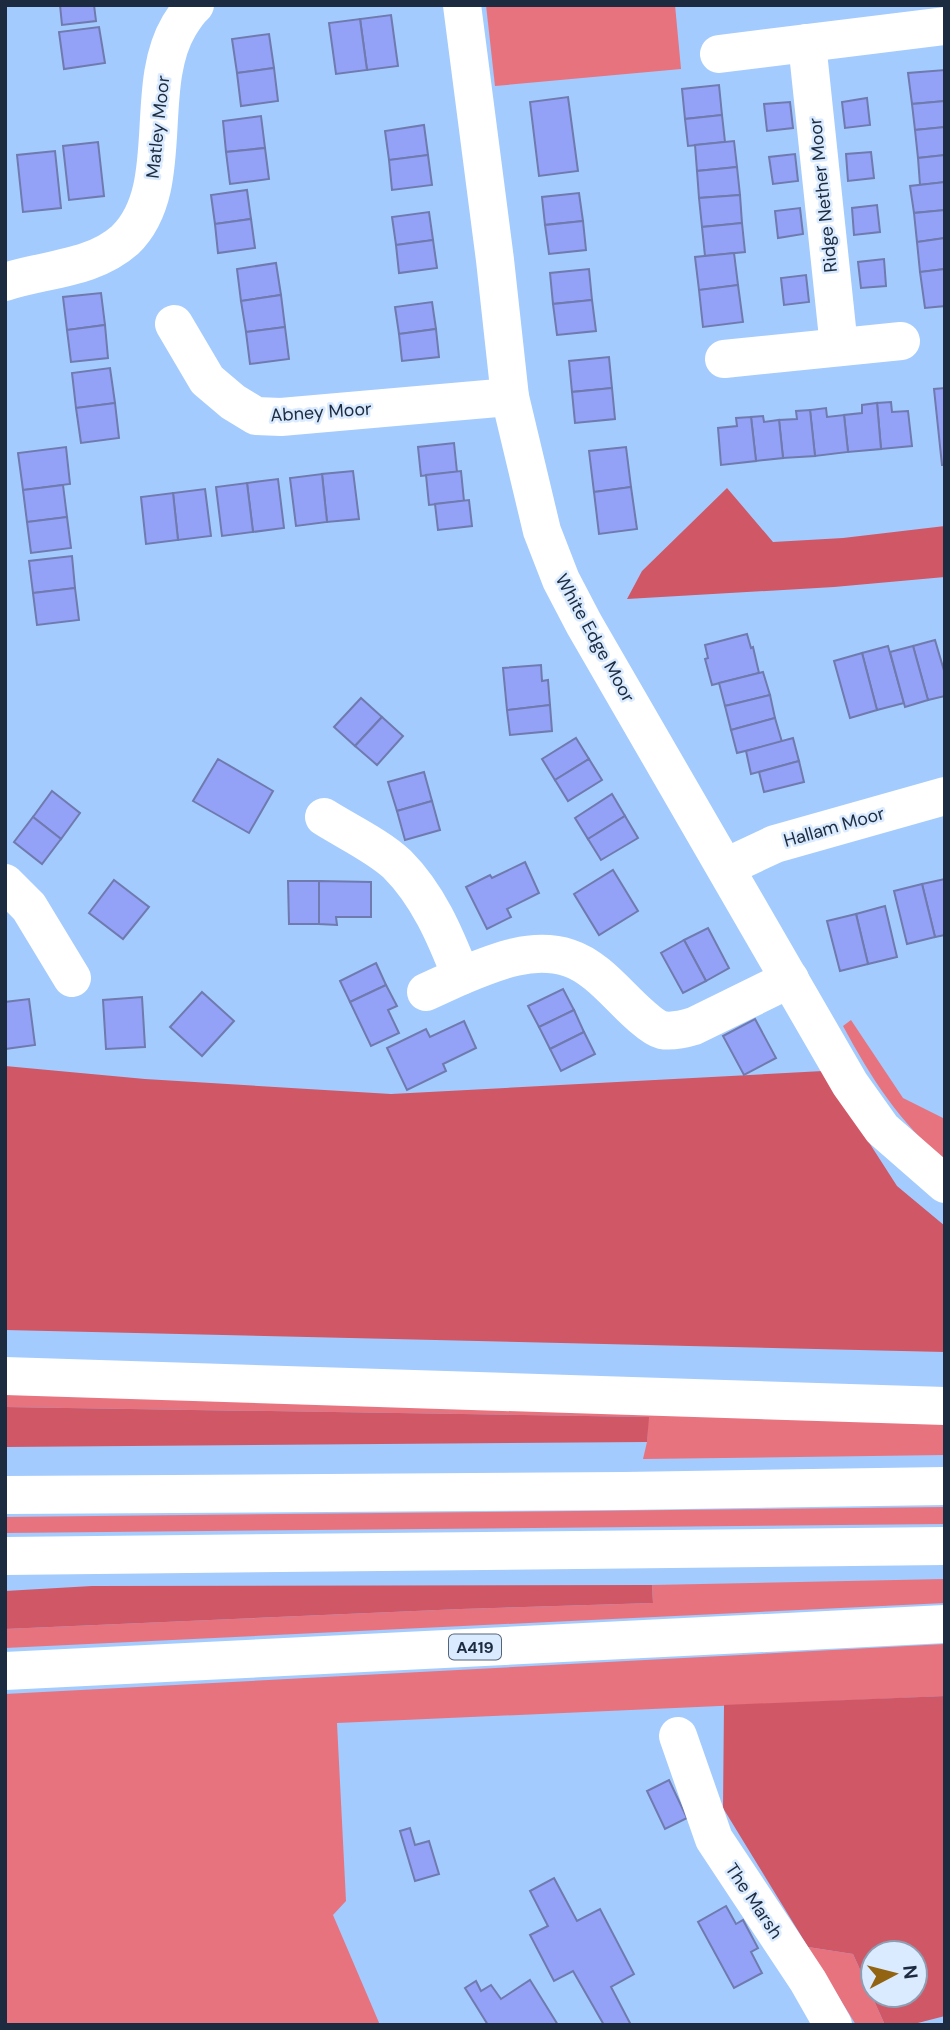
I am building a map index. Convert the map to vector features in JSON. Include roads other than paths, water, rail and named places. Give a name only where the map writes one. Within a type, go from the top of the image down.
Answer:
[{"type":"main road","name":"White Edge Moor","points":[[462,5],[510,397],[542,531],[561,580],[583,624],[850,1084],[883,1129],[945,1184]]},
{"type":"main road","name":"Matley Moor","points":[[5,282],[75,265],[101,255],[124,240],[140,221],[157,163],[161,80],[172,38],[190,7]]},
{"type":"main road","points":[[719,54],[945,26]]},
{"type":"main road","name":"Ridge Nether Moor","points":[[807,43],[839,347]]},
{"type":"main road","name":"Abney Moor","points":[[174,324],[207,380],[233,402],[256,416],[281,417],[510,397]]},
{"type":"main road","points":[[724,359],[901,341]]},
{"type":"main road","name":"Hallam Moor","points":[[726,867],[775,844],[945,796]]},
{"type":"main road","points":[[324,817],[396,863],[420,893],[443,930],[461,976]]},
{"type":"main road","points":[[5,883],[29,907],[72,978]]},
{"type":"main road","points":[[426,992],[489,964],[527,955],[555,955],[571,959],[591,971],[647,1021],[661,1030],[679,1030],[694,1026],[790,979]]},
{"type":"main road","points":[[5,1376],[945,1406]]},
{"type":"main road","points":[[5,1495],[945,1486]]},
{"type":"main road","points":[[5,1556],[945,1546]]},
{"type":"main road","name":"A419","points":[[5,1671],[945,1624]]},
{"type":"main road","name":"The Marsh","points":[[695,1755],[714,1839],[834,2025]]}]
